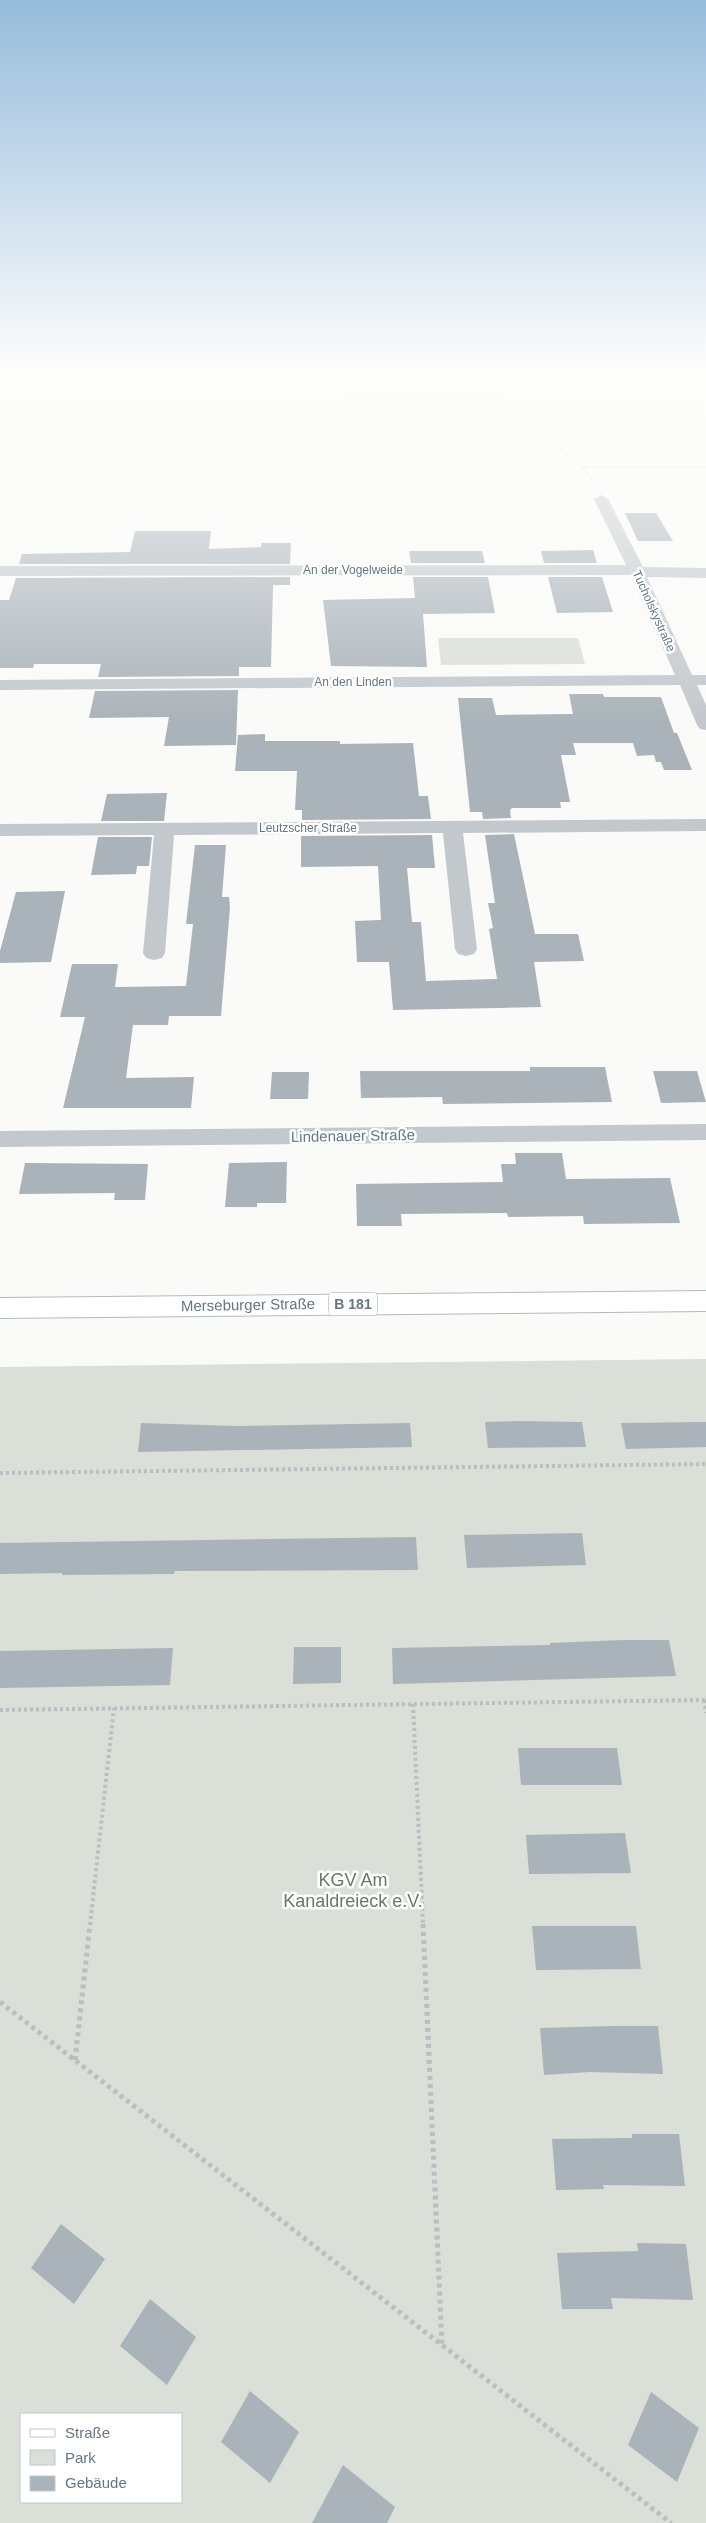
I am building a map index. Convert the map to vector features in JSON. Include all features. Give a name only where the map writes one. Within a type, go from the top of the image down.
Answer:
[{"type":"main road","name":"Merseburger Straße","points":[[0,1308],[706,1301]]},
{"type":"street","name":"Tucholskystraße","points":[[601,499],[706,725]]},
{"type":"street","name":"An der Vogelweide","points":[[0,571],[636,571],[706,573]]},
{"type":"street","name":"An den Linden","points":[[0,685],[706,680]]},
{"type":"street","name":"Leutzscher Straße","points":[[0,830],[706,825]]},
{"type":"street","points":[[452,827],[466,949]]},
{"type":"street","points":[[154,953],[164,829]]},
{"type":"street","name":"Lindenauer Straße","points":[[0,1140],[706,1132]]},
{"type":"path","points":[[596,489],[601,499]]},
{"type":"path","points":[[0,1473],[706,1464]]},
{"type":"path","points":[[0,1710],[705,1700],[706,1712]]},
{"type":"path","points":[[413,1704],[442,2346]]},
{"type":"path","points":[[75,2060],[114,1708]]},
{"type":"path","points":[[0,2002],[671,2523]]},
{"type":"green space","points":[[438,638],[578,638],[585,664],[441,665]]},
{"type":"green space","name":"KGV Am Kanaldreieck e.V.","points":[[706,1359],[706,2523],[0,2523],[0,1367]]},
{"type":"building","points":[[625,513],[656,513],[673,541],[638,541]]},
{"type":"building","points":[[135,531],[211,531],[209,549],[261,547],[261,543],[291,543],[290,564],[19,564],[22,554],[130,552]]},
{"type":"building","points":[[593,550],[597,563],[544,563],[541,551]]},
{"type":"building","points":[[409,551],[482,551],[485,563],[411,563]]},
{"type":"building","points":[[290,577],[290,585],[273,585],[271,667],[239,667],[239,676],[98,677],[101,664],[34,664],[33,668],[0,668],[0,600],[9,600],[16,578]]},
{"type":"building","points":[[413,577],[488,577],[495,613],[423,614],[427,667],[331,666],[323,600],[415,598]]},
{"type":"building","points":[[548,577],[602,577],[613,612],[557,613]]},
{"type":"building","points":[[238,690],[236,745],[164,746],[169,717],[89,718],[95,691]]},
{"type":"building","points":[[569,694],[603,694],[604,697],[661,697],[674,733],[677,733],[692,770],[664,770],[661,762],[656,762],[654,755],[637,756],[633,743],[573,743],[576,755],[561,755],[570,802],[560,802],[561,808],[512,808],[510,810],[511,818],[483,819],[482,812],[470,812],[458,698],[492,698],[496,715],[573,714]]},
{"type":"building","points":[[265,734],[265,741],[340,741],[340,744],[413,743],[419,796],[428,796],[431,819],[302,820],[302,810],[295,810],[297,771],[235,771],[238,735]]},
{"type":"building","points":[[167,793],[164,821],[101,821],[107,794]]},
{"type":"building","points":[[514,834],[535,934],[578,934],[584,961],[534,962],[541,1007],[393,1010],[389,962],[357,962],[355,921],[381,920],[378,866],[301,867],[301,836],[432,835],[435,868],[407,868],[412,922],[421,922],[426,981],[497,979],[489,929],[493,928],[488,903],[495,903],[485,835]]},
{"type":"building","points":[[98,837],[152,837],[149,866],[137,866],[136,874],[91,875]]},
{"type":"building","points":[[195,845],[226,845],[222,897],[229,897],[230,907],[221,1016],[169,1016],[168,1025],[133,1025],[126,1078],[194,1077],[191,1108],[63,1108],[85,1017],[60,1017],[72,964],[118,964],[115,987],[186,986],[193,924],[186,924]]},
{"type":"building","points":[[65,891],[51,962],[0,963],[0,951],[16,892]]},
{"type":"building","points":[[530,1067],[605,1067],[612,1102],[443,1104],[442,1097],[361,1098],[360,1071],[530,1071]]},
{"type":"building","points":[[653,1071],[697,1071],[706,1102],[661,1103]]},
{"type":"building","points":[[272,1072],[309,1072],[308,1099],[270,1099]]},
{"type":"building","points":[[515,1153],[562,1153],[566,1179],[670,1178],[680,1223],[584,1224],[583,1216],[508,1217],[507,1213],[401,1214],[402,1226],[357,1226],[356,1184],[503,1182],[501,1164],[516,1164]]},
{"type":"building","points":[[287,1162],[286,1203],[257,1203],[257,1207],[225,1207],[229,1163]]},
{"type":"building","points":[[25,1163],[148,1164],[145,1200],[114,1200],[115,1193],[19,1194]]},
{"type":"building","points":[[485,1422],[582,1422],[586,1447],[488,1448]]},
{"type":"building","points":[[706,1422],[706,1447],[626,1449],[621,1423]]},
{"type":"building","points":[[141,1423],[234,1426],[410,1423],[412,1447],[138,1452]]},
{"type":"building","points":[[582,1533],[586,1565],[467,1568],[464,1535]]},
{"type":"building","points":[[416,1537],[418,1570],[175,1571],[174,1574],[0,1574],[0,1543]]},
{"type":"building","points":[[669,1640],[676,1676],[393,1684],[392,1648],[550,1645],[550,1643]]},
{"type":"building","points":[[294,1647],[341,1647],[341,1683],[293,1684]]},
{"type":"building","points":[[173,1648],[170,1685],[0,1688],[0,1651]]},
{"type":"building","points":[[518,1748],[617,1748],[622,1785],[521,1785]]},
{"type":"building","points":[[625,1833],[631,1873],[529,1874],[526,1835]]},
{"type":"building","points":[[532,1926],[636,1926],[641,1969],[536,1970]]},
{"type":"building","points":[[658,2026],[663,2074],[590,2072],[544,2075],[540,2028]]},
{"type":"building","points":[[632,2134],[679,2134],[685,2186],[603,2185],[604,2189],[556,2190],[552,2139],[632,2138]]},
{"type":"building","points":[[61,2224],[105,2259],[74,2304],[31,2268]]},
{"type":"building","points":[[637,2243],[686,2244],[693,2300],[611,2298],[613,2309],[562,2309],[557,2253],[638,2251]]},
{"type":"building","points":[[150,2299],[196,2337],[167,2385],[120,2346]]},
{"type":"building","points":[[250,2391],[299,2432],[270,2483],[221,2442]]},
{"type":"building","points":[[651,2392],[699,2428],[677,2482],[628,2445]]},
{"type":"building","points":[[343,2465],[395,2507],[387,2523],[312,2523]]}]
